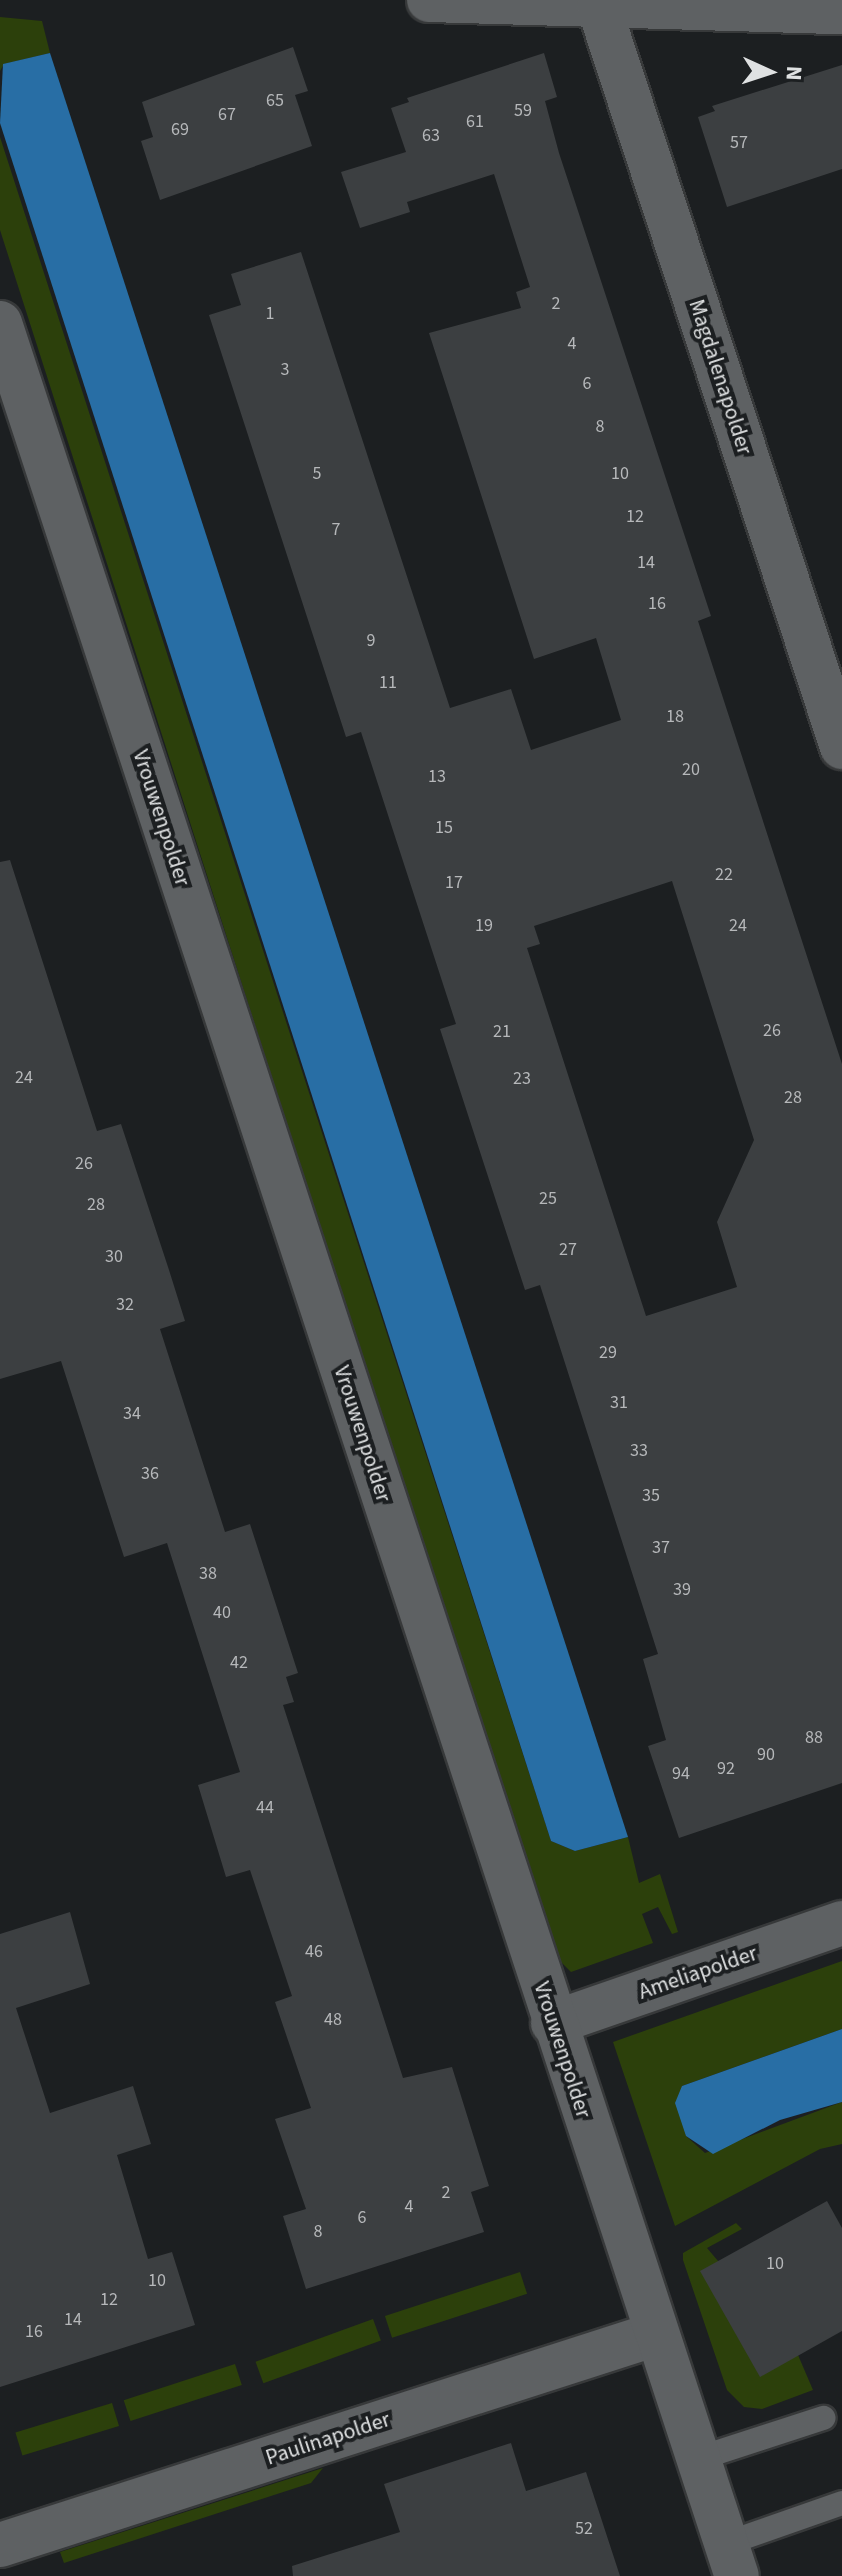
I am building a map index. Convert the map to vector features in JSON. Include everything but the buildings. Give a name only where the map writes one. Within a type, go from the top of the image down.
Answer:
[{"type":"street","points":[[429,0],[842,12]]},
{"type":"street","name":"Magdalenapolder","points":[[599,7],[842,747]]},
{"type":"street","name":"Vrouwenpolder","points":[[0,323],[553,2023],[697,2459],[737,2565]]},
{"type":"street","name":"Ameliapolder","points":[[553,2023],[842,1923]]},
{"type":"street","name":"Paulinapolder","points":[[0,2545],[656,2334]]},
{"type":"lane","points":[[697,2459],[823,2418]]},
{"type":"lane","points":[[737,2565],[842,2503]]},
{"type":"green space","points":[[0,17],[42,21],[50,53],[4,64],[0,71]]},
{"type":"green space","points":[[0,137],[551,1841],[575,1851],[628,1837],[639,1883],[660,1874],[678,1932],[672,1934],[658,1907],[642,1914],[653,1943],[571,1972],[553,1954],[0,230]]},
{"type":"green space","points":[[842,1961],[842,2029],[682,2086],[686,2136],[705,2153],[842,2102],[842,2144],[820,2149],[675,2226],[613,2042]]},
{"type":"green space","points":[[736,2223],[742,2229],[707,2248],[798,2355],[813,2390],[762,2409],[744,2407],[727,2390],[683,2260],[683,2253]]},
{"type":"green space","points":[[520,2272],[527,2294],[392,2338],[385,2316]]},
{"type":"green space","points":[[373,2319],[381,2341],[263,2383],[256,2362]]},
{"type":"green space","points":[[235,2364],[242,2385],[131,2421],[124,2400]]},
{"type":"green space","points":[[112,2403],[119,2426],[22,2455],[15,2433]]},
{"type":"green space","points":[[323,2468],[311,2483],[64,2563],[60,2552]]},
{"type":"water","points":[[50,53],[628,1837],[575,1851],[551,1841],[0,123],[3,64]]},
{"type":"water","points":[[842,2029],[842,2102],[780,2120],[713,2154],[686,2136],[675,2103],[682,2086]]}]
